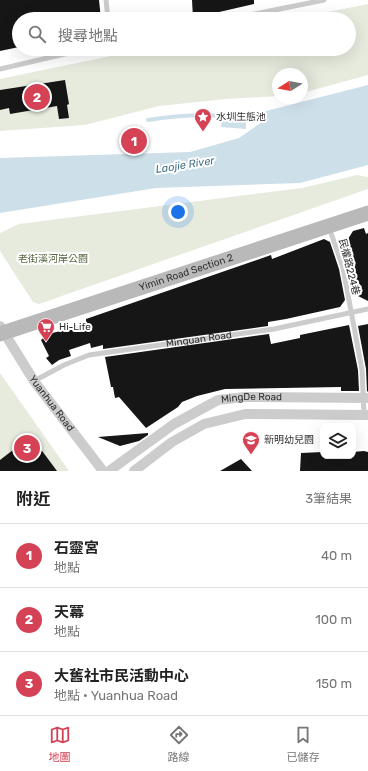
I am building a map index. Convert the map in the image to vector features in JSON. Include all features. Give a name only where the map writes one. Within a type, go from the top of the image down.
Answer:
[{"type":"street","name":"Yimin Road Section 2","points":[[1,331],[368,213]]},
{"type":"street","name":"Yuanhua Road","points":[[1,331],[34,381],[103,471]]},
{"type":"street","name":"MingDe Road","points":[[109,471],[174,424],[218,400],[245,397],[366,398]]},
{"type":"street","name":"MingDe Road","points":[[134,471],[172,442],[204,424],[245,414],[366,415]]},
{"type":"lane","points":[[106,0],[107,12]]},
{"type":"lane","points":[[265,12],[324,0]]},
{"type":"lane","points":[[0,69],[56,56]]},
{"type":"lane","name":"民權路224巷","points":[[329,226],[342,268],[351,313],[362,370],[366,398],[366,415]]},
{"type":"lane","name":"Minquan Road","points":[[34,381],[64,365],[89,356],[274,329],[368,310]]},
{"type":"green space","points":[[368,4],[368,75],[308,91],[308,68],[272,68],[272,96],[226,99],[159,106],[85,125],[0,131],[0,79],[110,56],[356,56],[356,12],[328,12]]},
{"type":"green space","name":"老街溪河岸公園","points":[[357,175],[368,177],[368,189],[39,304],[33,302],[0,251],[0,233],[19,224],[302,188]]},
{"type":"green space","points":[[0,373],[69,471],[0,471]]},
{"type":"water","name":"Laojie River","points":[[368,85],[368,165],[300,183],[156,188],[0,213],[0,158],[190,152],[239,138],[262,122],[266,111],[293,104],[308,104],[308,100]]},
{"type":"water","points":[[222,119],[246,121],[246,129],[221,127]]},
{"type":"building","points":[[0,0],[99,0],[100,12],[12,12],[12,48],[0,51]]},
{"type":"building","points":[[192,0],[254,0],[254,4],[219,12],[193,12]]},
{"type":"building","points":[[65,80],[69,104],[67,105],[69,118],[59,119],[57,106],[10,114],[9,108],[0,110],[0,90]]},
{"type":"building","points":[[139,133],[142,146],[130,149],[127,136]]},
{"type":"building","points":[[364,228],[366,234],[368,233],[368,301],[352,293],[347,267],[340,246],[343,247],[353,231]]},
{"type":"building","points":[[324,239],[330,242],[339,269],[345,300],[340,307],[268,322],[268,326],[103,349],[103,345],[91,348],[90,343],[69,350],[71,356],[59,360],[52,365],[46,358],[49,356],[41,340],[48,334],[86,325],[86,319],[271,255],[272,259]]},
{"type":"building","points":[[368,324],[368,392],[366,369],[358,326]]},
{"type":"building","points":[[349,325],[358,370],[359,391],[341,391],[341,387],[225,389],[197,396],[182,402],[178,407],[146,428],[119,397],[115,398],[113,387],[111,387],[105,357],[269,334],[271,344],[300,338],[300,335]]},
{"type":"building","points":[[148,433],[148,435],[139,441],[120,446],[98,437]]},
{"type":"building","points":[[31,436],[57,471],[0,471],[0,460]]},
{"type":"building","points":[[320,452],[320,459],[356,459],[356,452],[368,452],[368,471],[300,471],[301,453]]},
{"type":"building","points":[[241,459],[252,471],[220,471]]},
{"type":"waterway","points":[[148,120],[192,115],[237,116],[267,120]]},
{"type":"place","name":"天冪","points":[[37,97]]},
{"type":"place","name":"水圳生態池","points":[[203,132]]},
{"type":"place","name":"石靈宮","points":[[134,141]]},
{"type":"place","name":"Hi-Life","points":[[46,342]]},
{"type":"place","name":"大舊社市民活動中心","points":[[27,448]]},
{"type":"place","name":"新明幼兒園","points":[[251,455]]}]
